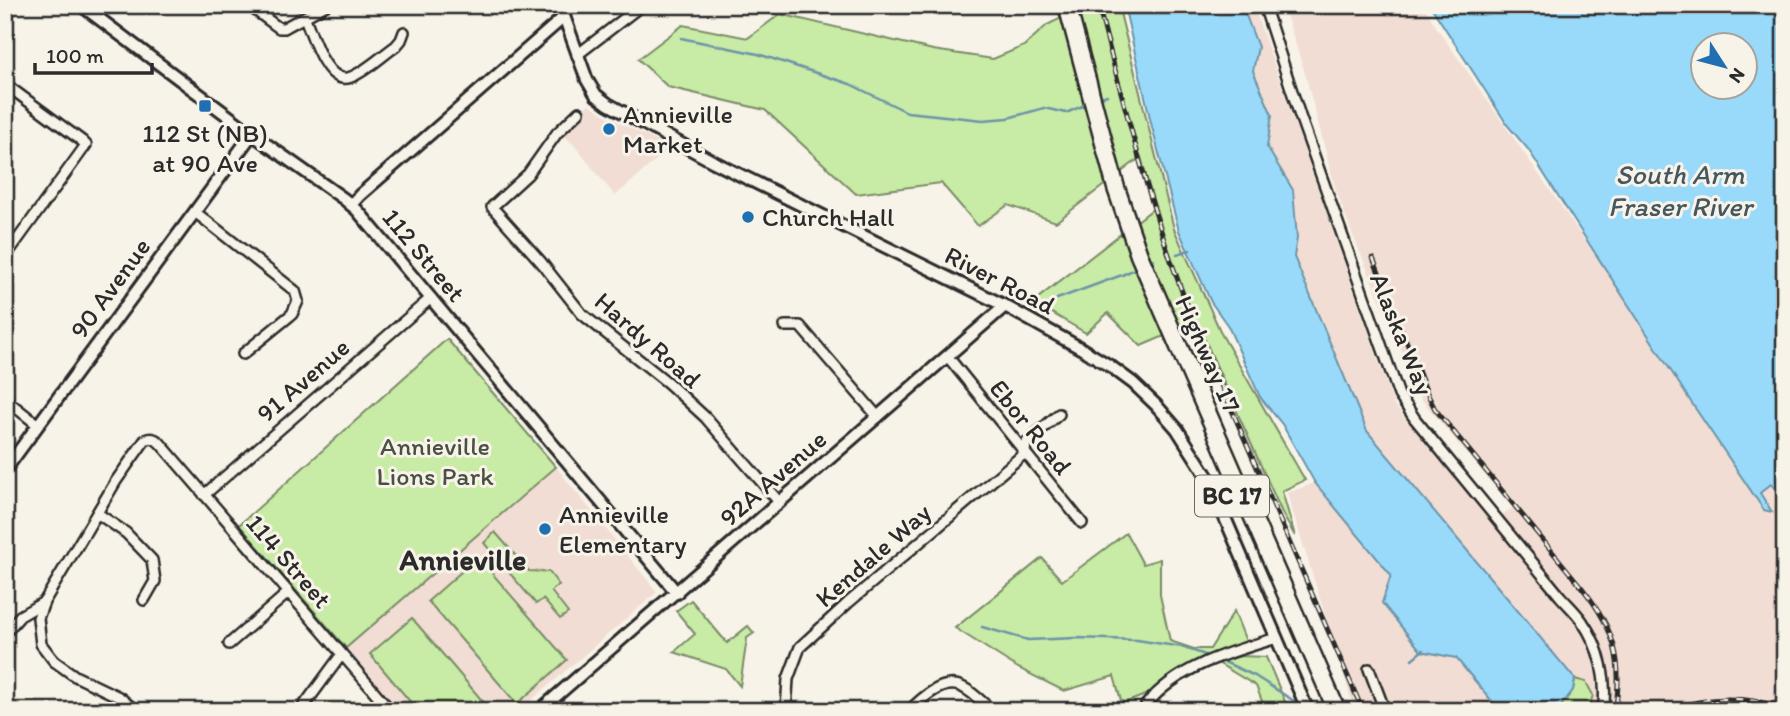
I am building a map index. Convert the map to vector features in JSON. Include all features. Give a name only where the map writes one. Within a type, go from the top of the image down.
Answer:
[{"type":"highway","name":"Highway 17","points":[[1055,5],[1080,78],[1107,191],[1325,711]]},
{"type":"highway","name":"Highway 17","points":[[1067,5],[1080,78]]},
{"type":"highway","name":"Highway 17","points":[[1142,278],[1337,711]]},
{"type":"street","name":"112 Street","points":[[81,5],[351,205],[677,593]]},
{"type":"street","points":[[248,5],[279,28],[290,27],[326,5]]},
{"type":"street","name":"River Road","points":[[560,5],[587,80],[596,95],[614,108],[715,162],[1005,306],[1110,366],[1133,383],[1177,429],[1207,476],[1308,711]]},
{"type":"street","points":[[577,55],[642,5]]},
{"type":"street","name":"Alaska Way","points":[[1264,5],[1304,129],[1399,395],[1421,427],[1581,620],[1590,635],[1603,671],[1603,711]]},
{"type":"street","points":[[351,205],[564,17]]},
{"type":"street","points":[[306,18],[327,67],[344,79],[351,78],[396,46],[404,32]]},
{"type":"street","points":[[5,84],[86,145],[5,257]]},
{"type":"street","name":"Hardy Road","points":[[579,112],[556,133],[528,174],[492,207],[582,314],[668,383],[705,417],[780,503]]},
{"type":"street","name":"90 Avenue","points":[[5,470],[252,134]]},
{"type":"street","points":[[195,212],[295,291],[298,301],[292,314],[243,354]]},
{"type":"street","name":"91 Avenue","points":[[204,495],[431,298]]},
{"type":"street","name":"92A Avenue","points":[[539,711],[1005,306]]},
{"type":"street","points":[[785,326],[800,326],[878,417]]},
{"type":"street","name":"Ebor Road","points":[[948,357],[1082,523]]},
{"type":"street","points":[[5,399],[38,425]]},
{"type":"street","name":"Kendale Way","points":[[786,711],[788,679],[800,646],[1025,453],[1026,443],[1059,414]]},
{"type":"street","name":"114 Street","points":[[97,513],[145,440],[156,439],[391,711]]},
{"type":"street","points":[[136,711],[119,697],[75,676],[54,660],[41,643],[38,618],[44,602],[97,513],[126,533],[152,560],[155,581],[144,600]]},
{"type":"street","points":[[229,643],[289,592]]},
{"type":"street","points":[[5,633],[20,616],[44,602]]},
{"type":"street","points":[[1146,705],[1157,692],[1187,671],[1223,655],[1277,638]]},
{"type":"street","points":[[300,711],[342,654]]},
{"type":"street","points":[[1369,669],[1385,711]]},
{"type":"street","points":[[909,711],[931,693],[947,685],[959,685],[992,711]]},
{"type":"shaded area","points":[[1242,5],[1253,5],[1394,405],[1491,521],[1518,505],[1516,503],[1511,506],[1421,399],[1335,187],[1305,73],[1283,5],[1423,5],[1613,281],[1764,510],[1771,512],[1760,493],[1772,483],[1785,502],[1785,711],[1557,711],[1573,690],[1575,678],[1367,431],[1294,257],[1297,238],[1293,190],[1266,147],[1272,115],[1253,71],[1258,47]]},
{"type":"shaded area","points":[[589,104],[610,118],[670,148],[615,196],[560,131]]},
{"type":"shaded area","name":"Annieville Elementary","points":[[556,467],[657,592],[519,711],[400,711],[346,648]]},
{"type":"shaded area","points":[[1315,483],[1392,576],[1382,603],[1421,651],[1456,658],[1500,711],[1355,711],[1287,493]]},
{"type":"green space","points":[[1087,5],[1118,5],[1174,229],[1222,335],[1305,480],[1282,491],[1295,536],[1283,515],[1197,322],[1141,346],[1108,313],[1086,333],[1033,302],[1154,208],[1141,157],[1056,222],[1008,205],[978,226],[941,183],[856,194],[765,110],[668,87],[638,59],[683,25],[748,38],[780,14],[933,50],[993,59],[1024,46],[1047,25]]},
{"type":"green space","name":"Annieville Lions Park","points":[[447,339],[556,467],[346,648],[239,525]]},
{"type":"green space","points":[[495,532],[529,571],[549,572],[559,585],[551,591],[568,613],[560,619],[543,599],[536,604],[484,543]]},
{"type":"green space","points":[[1126,533],[1143,564],[1160,559],[1160,595],[1170,641],[1194,649],[1210,649],[1234,611],[1247,644],[1215,653],[1148,694],[1122,704],[1114,676],[1064,691],[1018,668],[955,628],[1042,558],[1062,581]]},
{"type":"green space","points":[[478,557],[567,660],[517,704],[428,601]]},
{"type":"green space","points":[[691,600],[727,643],[748,626],[754,633],[747,638],[740,686],[726,669],[674,652],[695,634],[676,611]]},
{"type":"green space","points":[[412,618],[491,711],[418,711],[370,654]]},
{"type":"green space","points":[[1240,656],[1266,657],[1289,711],[1266,711],[1256,686],[1218,663]]},
{"type":"green space","points":[[1575,679],[1586,682],[1593,695],[1588,711],[1557,711],[1573,690]]},
{"type":"water","points":[[1124,5],[1242,5],[1258,47],[1253,71],[1272,115],[1267,147],[1293,190],[1297,238],[1294,257],[1367,431],[1575,679],[1573,690],[1557,711],[1500,711],[1456,658],[1421,651],[1382,603],[1391,575],[1315,483],[1282,424],[1260,397],[1228,326],[1211,302],[1179,231]]},
{"type":"water","name":"South Arm Fraser River","points":[[1430,5],[1785,5],[1785,502],[1771,484],[1760,493],[1772,512],[1764,510],[1693,405],[1528,149],[1508,126]]},
{"type":"waterway","points":[[681,38],[758,54],[850,84],[907,112],[983,120],[1008,118],[1044,108],[1066,113],[1087,104]]},
{"type":"waterway","points":[[1099,98],[1107,95]]},
{"type":"waterway","points":[[1177,254],[1190,250]]},
{"type":"waterway","points":[[1148,262],[1154,259]]},
{"type":"waterway","points":[[1057,299],[1139,267]]},
{"type":"waterway","points":[[982,627],[1028,640],[1137,640],[1182,647],[1211,657]]},
{"type":"waterway","points":[[1412,659],[1423,650]]},
{"type":"waterway","points":[[1220,660],[1255,676],[1294,701]]},
{"type":"railway","points":[[1098,5],[1142,169],[1167,250],[1197,330],[1363,711]]},
{"type":"railway","points":[[1373,258],[1435,409],[1583,589],[1602,617],[1617,661],[1615,711]]},
{"type":"railway","points":[[1672,711],[1700,702],[1728,699],[1757,701],[1785,708]]},
{"type":"place","name":"112 St (NB) at 90 Ave","points":[[205,106]]},
{"type":"place","name":"Annieville Market","points":[[609,129]]},
{"type":"place","name":"Church Hall","points":[[748,217]]},
{"type":"place","name":"Annieville Elementary","points":[[545,529]]},
{"type":"district","name":"Annieville","points":[[463,560]]}]
